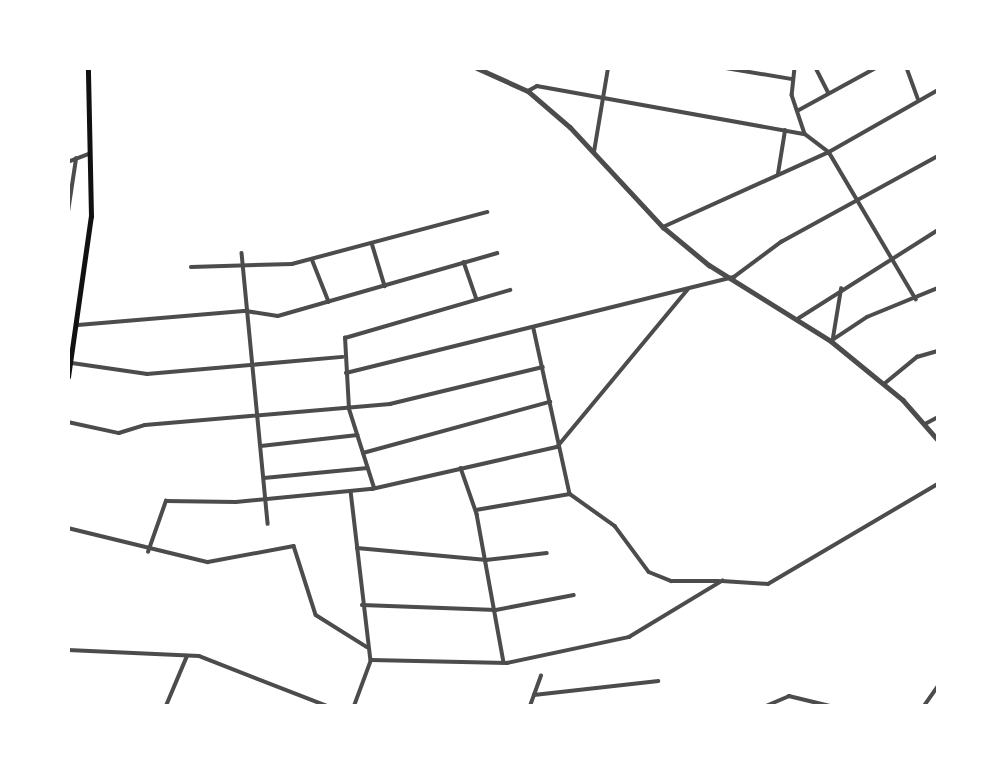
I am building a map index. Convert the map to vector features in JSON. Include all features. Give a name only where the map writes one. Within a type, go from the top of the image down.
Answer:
[{"type":"main road","points":[[68,377],[78,325],[92,153],[88,68]]},
{"type":"street","points":[[477,68],[528,91],[594,152],[663,227],[831,341],[884,384],[938,440]]},
{"type":"street","points":[[594,152],[608,68]]},
{"type":"street","points":[[726,68],[792,79]]},
{"type":"street","points":[[795,68],[792,79],[805,134]]},
{"type":"street","points":[[816,68],[829,93]]},
{"type":"street","points":[[799,110],[876,68]]},
{"type":"street","points":[[907,68],[919,98]]},
{"type":"street","points":[[528,91],[537,86],[805,134],[829,152],[855,201],[893,253],[916,299]]},
{"type":"street","points":[[663,227],[829,152],[919,98],[938,90]]},
{"type":"street","points":[[778,174],[785,131]]},
{"type":"street","points":[[68,162],[92,153]]},
{"type":"street","points":[[346,373],[734,277],[855,201],[938,156]]},
{"type":"street","points":[[68,212],[76,159]]},
{"type":"street","points":[[191,267],[312,259],[487,212]]},
{"type":"street","points":[[799,318],[893,253],[938,230]]},
{"type":"street","points":[[372,243],[385,286]]},
{"type":"street","points":[[242,253],[268,524]]},
{"type":"street","points":[[78,325],[248,311],[278,316],[497,253]]},
{"type":"street","points":[[312,259],[329,302]]},
{"type":"street","points":[[464,262],[477,299]]},
{"type":"street","points":[[831,341],[867,317],[938,288]]},
{"type":"street","points":[[148,552],[166,501],[266,499],[374,488],[559,446],[688,289]]},
{"type":"street","points":[[831,341],[838,329],[841,289]]},
{"type":"street","points":[[374,488],[349,409],[342,357],[345,338],[510,290]]},
{"type":"street","points":[[534,328],[570,494],[615,526],[649,572],[680,582],[722,580],[768,584],[938,484]]},
{"type":"street","points":[[884,384],[917,358],[938,351]]},
{"type":"street","points":[[72,363],[147,374],[342,357]]},
{"type":"street","points":[[68,422],[119,433],[145,425],[349,409],[542,367]]},
{"type":"street","points":[[363,453],[550,402]]},
{"type":"street","points":[[925,424],[938,417]]},
{"type":"street","points":[[261,446],[357,435]]},
{"type":"street","points":[[264,478],[368,468]]},
{"type":"street","points":[[461,468],[476,510],[504,663]]},
{"type":"street","points":[[351,491],[367,648],[371,660],[354,706]]},
{"type":"street","points":[[476,510],[570,494]]},
{"type":"street","points":[[68,528],[148,552],[208,562],[294,546],[316,615],[367,648]]},
{"type":"street","points":[[356,548],[486,560],[547,553]]},
{"type":"street","points":[[371,660],[504,663],[629,637],[722,580]]},
{"type":"street","points":[[362,605],[495,610],[574,595]]},
{"type":"street","points":[[68,650],[187,656],[327,706]]},
{"type":"street","points":[[168,705],[187,656]]},
{"type":"street","points":[[530,706],[541,676]]},
{"type":"street","points":[[534,695],[658,681]]},
{"type":"street","points":[[924,706],[938,686]]},
{"type":"street","points":[[766,706],[789,696],[830,706]]},
{"type":"street","points":[[858,706],[880,706]]}]
